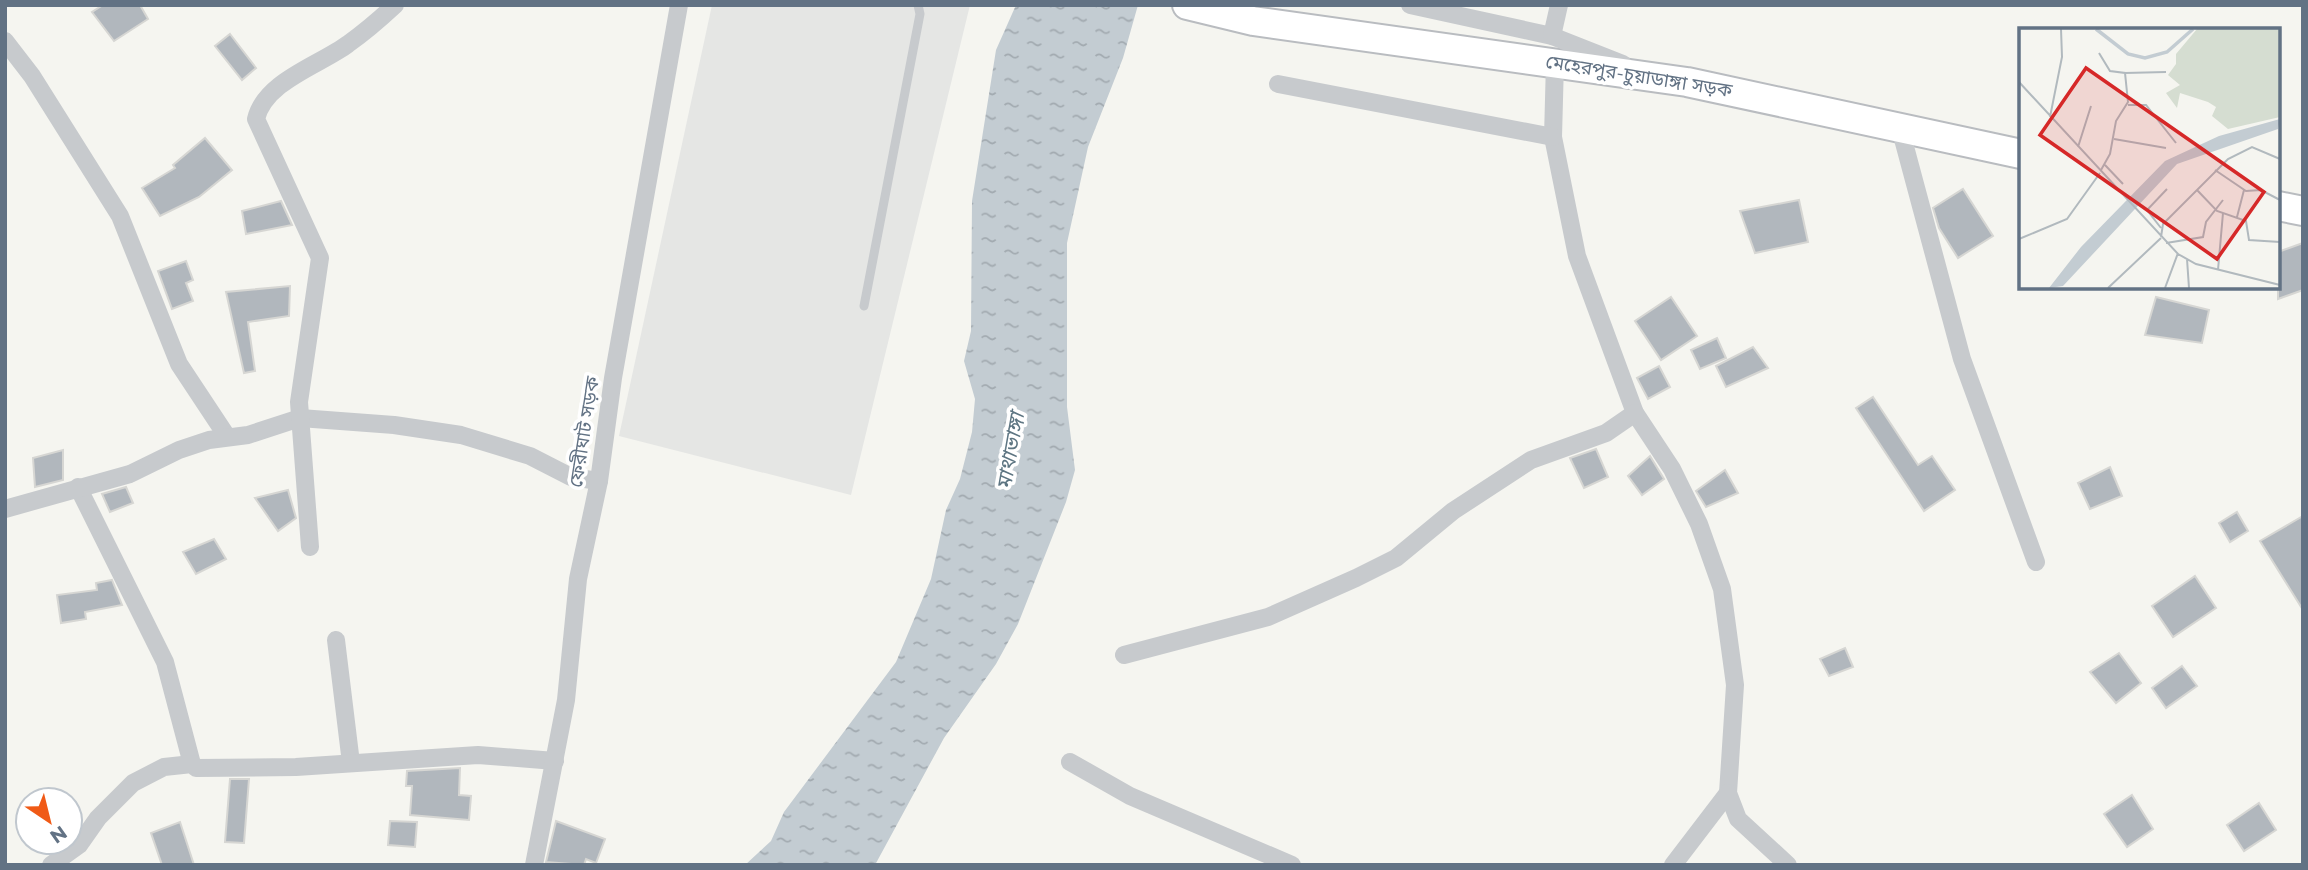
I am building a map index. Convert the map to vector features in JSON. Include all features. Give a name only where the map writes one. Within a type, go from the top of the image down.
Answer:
[{"type":"main road","name":"মেহেরপুর-চুয়াডাঙ্গা সড়ক","points":[[1186,5],[1253,21],[1553,49],[1656,77],[2019,154]]},
{"type":"main road","points":[[2280,206],[2303,211]]},
{"type":"street","points":[[310,547],[299,402],[320,258],[258,126],[258,110],[288,82],[347,46],[395,5]]},
{"type":"street","name":"ফেরীঘাট সড়ক","points":[[534,865],[566,700],[578,579],[599,481],[613,378],[679,5]]},
{"type":"street","points":[[1410,5],[1553,49]]},
{"type":"street","points":[[1559,5],[1553,49],[1553,136],[1577,256],[1635,413],[1672,469],[1699,524],[1722,589],[1735,685],[1728,793],[1738,819],[1788,865]]},
{"type":"street","points":[[5,41],[32,76],[120,216],[179,364],[226,435]]},
{"type":"street","points":[[1278,85],[1553,136]]},
{"type":"street","points":[[1900,128],[1962,359],[2036,562]]},
{"type":"street","points":[[1124,654],[1268,617],[1356,578],[1396,558],[1453,511],[1531,460],[1606,433],[1635,413]]},
{"type":"street","points":[[5,509],[130,474],[179,450],[226,435],[248,435],[300,418],[394,425],[461,435],[530,456],[571,477],[599,481]]},
{"type":"street","points":[[78,487],[165,662],[192,764],[196,768],[351,763],[478,755],[555,761]]},
{"type":"street","points":[[337,640],[351,763]]},
{"type":"street","points":[[1070,762],[1130,796],[1292,865]]},
{"type":"street","points":[[51,865],[79,845],[98,818],[133,783],[164,767],[192,764]]},
{"type":"street","points":[[1673,865],[1728,793]]},
{"type":"lane","points":[[864,306],[920,14],[918,5]]},
{"type":"shaded area","points":[[712,5],[970,5],[851,495],[619,436]]},
{"type":"water","name":"মাথাভাঙ্গা","points":[[1016,5],[1138,5],[1123,58],[1088,147],[1067,243],[1067,407],[1075,470],[1066,502],[1018,624],[996,664],[944,738],[875,865],[745,865],[771,841],[784,812],[896,662],[931,579],[946,510],[960,479],[972,432],[975,399],[964,361],[971,331],[972,201],[996,50]]},
{"type":"building","points":[[103,5],[140,5],[148,19],[114,41],[92,12]]},
{"type":"building","points":[[230,34],[256,68],[242,80],[215,46]]},
{"type":"building","points":[[205,138],[232,170],[199,197],[160,216],[142,188],[175,168],[173,165]]},
{"type":"building","points":[[1963,189],[1993,236],[1958,258],[1939,228],[1933,208]]},
{"type":"building","points":[[1799,200],[1808,242],[1755,253],[1740,211]]},
{"type":"building","points":[[281,201],[292,225],[246,234],[242,211]]},
{"type":"building","points":[[2303,243],[2303,290],[2278,299],[2280,289],[2280,251]]},
{"type":"building","points":[[186,261],[193,280],[186,283],[193,301],[172,309],[158,271]]},
{"type":"building","points":[[290,286],[289,316],[248,322],[255,371],[244,373],[226,292]]},
{"type":"building","points":[[1671,297],[1697,336],[1661,360],[1635,321]]},
{"type":"building","points":[[2156,297],[2209,310],[2202,343],[2145,335]]},
{"type":"building","points":[[1717,338],[1726,358],[1700,369],[1691,350]]},
{"type":"building","points":[[1753,347],[1768,368],[1726,387],[1716,366]]},
{"type":"building","points":[[1659,366],[1670,387],[1648,399],[1637,378]]},
{"type":"building","points":[[1873,397],[1918,465],[1932,456],[1955,490],[1924,511],[1856,408]]},
{"type":"building","points":[[1596,449],[1608,477],[1584,488],[1570,458]]},
{"type":"building","points":[[63,450],[63,480],[35,487],[33,458]]},
{"type":"building","points":[[1650,456],[1664,479],[1642,495],[1628,476]]},
{"type":"building","points":[[2110,467],[2122,496],[2090,509],[2078,483]]},
{"type":"building","points":[[1725,470],[1738,493],[1706,507],[1696,491]]},
{"type":"building","points":[[126,487],[133,503],[110,512],[102,494]]},
{"type":"building","points":[[288,490],[296,518],[278,531],[255,498]]},
{"type":"building","points":[[2237,512],[2248,531],[2230,542],[2219,523]]},
{"type":"building","points":[[2303,516],[2303,610],[2260,541]]},
{"type":"building","points":[[214,539],[226,559],[196,574],[183,552]]},
{"type":"building","points":[[2195,576],[2216,608],[2173,637],[2152,606]]},
{"type":"building","points":[[112,580],[122,605],[85,612],[86,619],[61,623],[57,595],[97,590],[96,583]]},
{"type":"building","points":[[1845,648],[1853,667],[1829,676],[1820,659]]},
{"type":"building","points":[[2119,653],[2141,683],[2116,703],[2090,672]]},
{"type":"building","points":[[2182,666],[2197,686],[2166,708],[2152,688]]},
{"type":"building","points":[[460,768],[459,795],[471,796],[469,820],[410,815],[412,786],[406,786],[407,771]]},
{"type":"building","points":[[230,779],[249,779],[244,843],[225,842]]},
{"type":"building","points":[[2132,795],[2153,829],[2127,847],[2104,814]]},
{"type":"building","points":[[2259,803],[2276,830],[2244,851],[2227,825]]},
{"type":"building","points":[[390,821],[417,822],[415,847],[388,845]]},
{"type":"building","points":[[556,821],[605,839],[596,863],[586,859],[584,865],[546,862]]},
{"type":"building","points":[[180,822],[194,865],[162,865],[151,833]]}]
